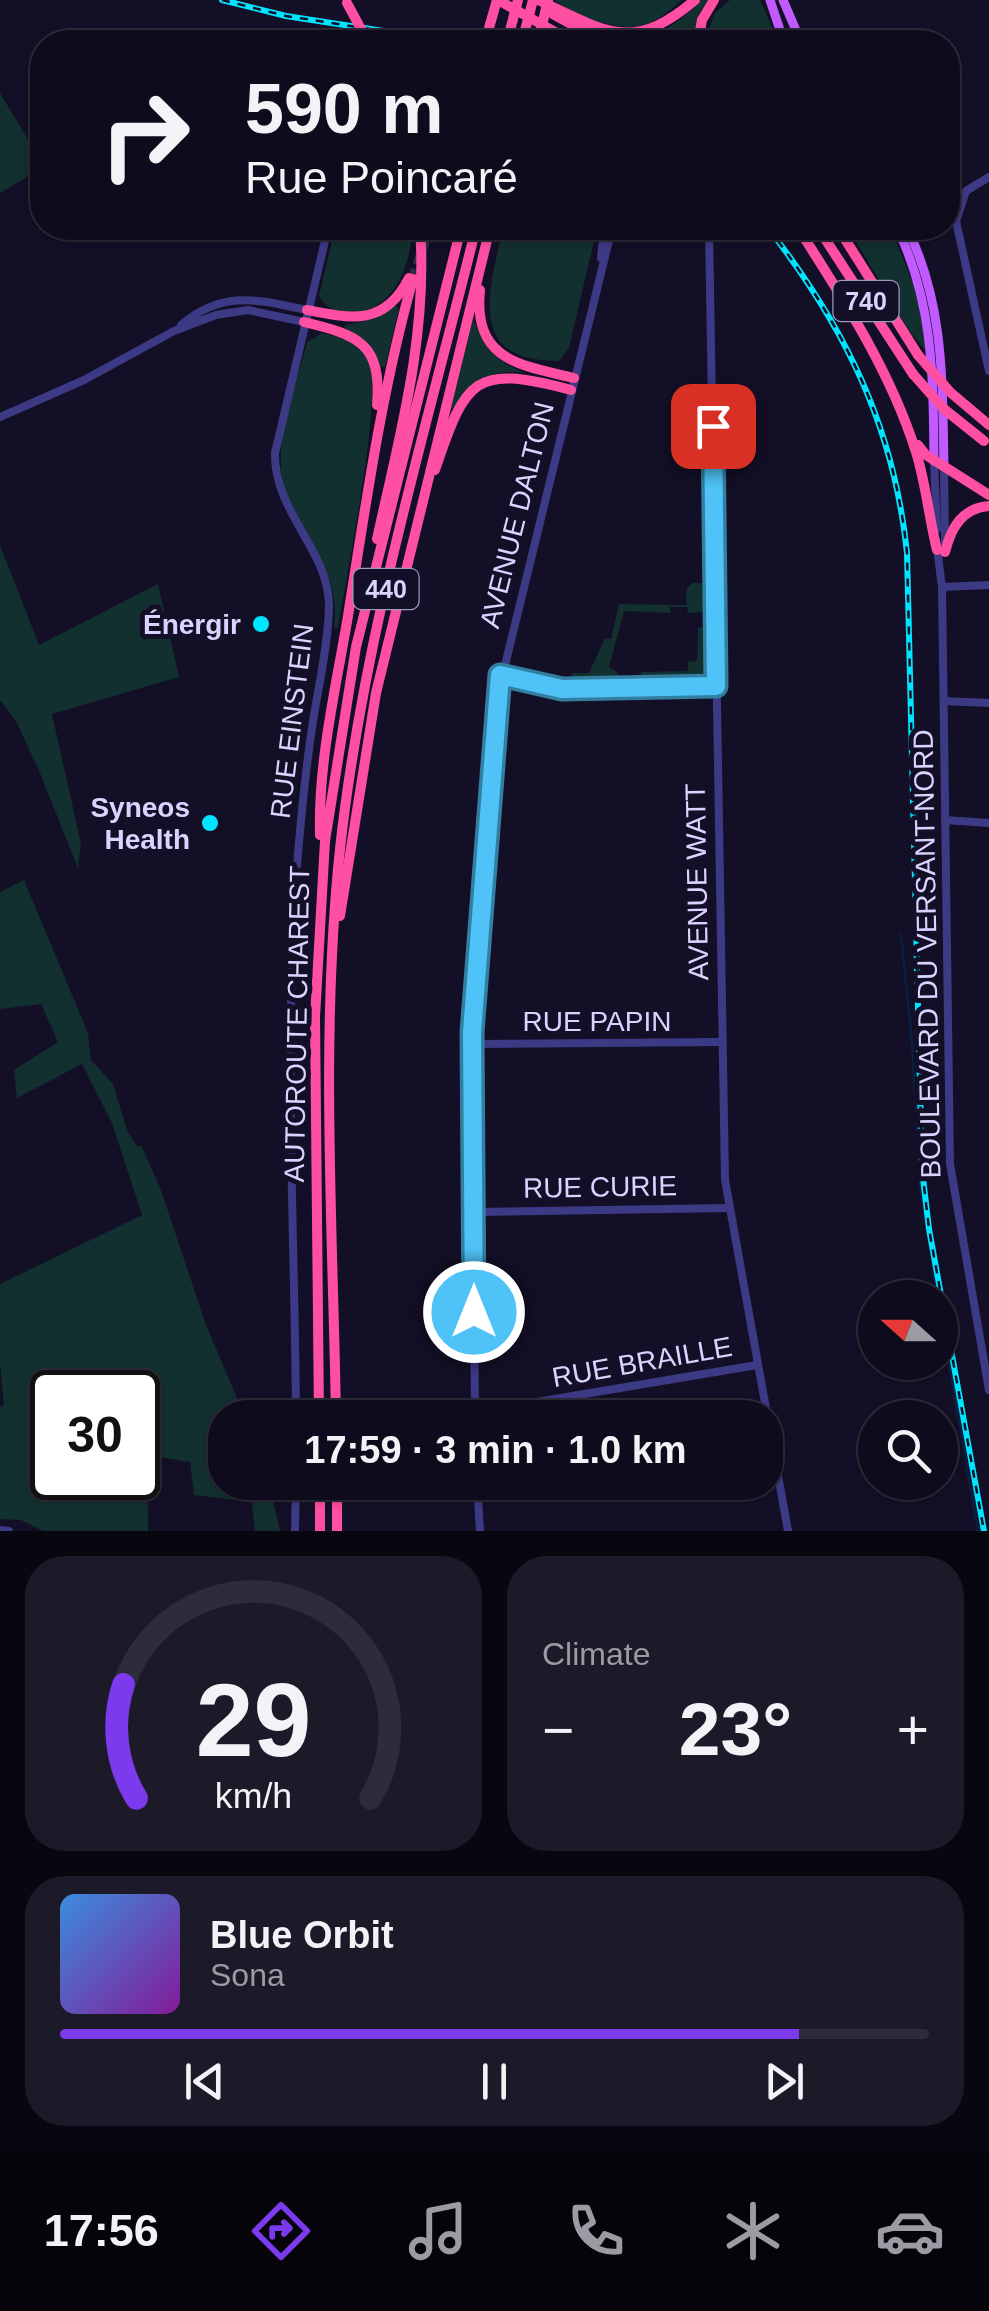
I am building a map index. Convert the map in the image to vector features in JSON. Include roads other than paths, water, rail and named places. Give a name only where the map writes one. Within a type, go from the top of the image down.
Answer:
[{"type":"highway","points":[[487,0],[550,30]]},
{"type":"highway","points":[[489,30],[498,0],[551,30]]},
{"type":"highway","points":[[510,30],[518,0]]},
{"type":"highway","points":[[533,0],[609,30]]},
{"type":"highway","points":[[525,30],[533,0]]},
{"type":"highway","points":[[533,0],[584,30]]},
{"type":"highway","points":[[541,30],[548,0]]},
{"type":"highway","points":[[700,30],[714,0]]},
{"type":"highway","points":[[346,1],[362,30]]},
{"type":"highway","points":[[642,30],[656,28],[692,2]]},
{"type":"highway","points":[[356,648],[363,596],[414,371],[422,296],[420,240]]},
{"type":"highway","name":"AUTOROUTE CHAREST","points":[[319,1400],[315,1017],[321,880],[332,781],[356,648],[458,240]]},
{"type":"highway","name":"AUTOROUTE CHAREST","points":[[336,1400],[332,956],[342,834],[366,678],[473,240]]},
{"type":"highway","points":[[332,956],[368,735],[407,562],[489,240]]},
{"type":"highway","points":[[490,240],[478,309],[485,336],[508,360],[572,384]]},
{"type":"highway","points":[[806,240],[863,329],[922,450],[989,495]]},
{"type":"highway","name":"740","points":[[826,240],[913,374],[944,409],[987,443]]},
{"type":"highway","name":"740","points":[[846,240],[918,355],[950,392],[989,425]]},
{"type":"highway","points":[[306,316],[341,318],[371,314],[392,302],[411,278],[393,356],[326,758],[320,820],[321,880]]},
{"type":"highway","points":[[306,316],[355,337],[376,362],[378,389],[371,481]]},
{"type":"highway","points":[[407,562],[447,438],[469,394],[486,382],[509,376],[572,384]]},
{"type":"highway","points":[[897,399],[919,464],[941,551]]},
{"type":"highway","points":[[941,551],[962,516],[972,509],[989,506]]},
{"type":"highway","points":[[320,1500],[320,1531]]},
{"type":"highway","points":[[337,1500],[338,1531]]},
{"type":"main road","points":[[770,0],[780,30]]},
{"type":"main road","points":[[786,0],[797,30]]},
{"type":"main road","name":"BOULEVARD DU VERSANT-NORD","points":[[902,240],[919,278],[929,321],[939,463]]},
{"type":"main road","name":"BOULEVARD DU VERSANT-NORD","points":[[912,240],[938,315],[942,353],[939,463]]},
{"type":"street","points":[[960,209],[966,191],[989,177]]},
{"type":"street","points":[[960,239],[989,371]]},
{"type":"street","name":"RUE EINSTEIN","points":[[296,1400],[294,915],[304,786],[329,607],[324,574],[283,500],[275,453],[325,240]]},
{"type":"street","points":[[599,282],[603,240]]},
{"type":"street","name":"AVENUE DALTON","points":[[474,1400],[472,1044],[500,675],[609,240]]},
{"type":"street","name":"AVENUE WATT","points":[[709,240],[724,1166],[788,1531]]},
{"type":"street","points":[[0,417],[84,380],[174,330],[216,315],[240,311],[306,316]]},
{"type":"street","name":"BOULEVARD DU VERSANT-NORD","points":[[939,463],[950,1164],[989,1390]]},
{"type":"street","points":[[942,587],[989,585]]},
{"type":"street","points":[[500,675],[562,689],[716,686]]},
{"type":"street","points":[[944,701],[989,704]]},
{"type":"street","points":[[946,820],[989,823]]},
{"type":"street","name":"RUE PAPIN","points":[[472,1044],[722,1042]]},
{"type":"street","name":"RUE CURIE","points":[[473,1212],[729,1208]]},
{"type":"street","name":"RUE BRAILLE","points":[[549,1400],[757,1365]]},
{"type":"street","points":[[296,1500],[296,1531]]},
{"type":"street","points":[[477,1500],[480,1531]]},
{"type":"street","points":[[0,1530],[9,1531]]},
{"type":"waterway","points":[[901,934],[920,1185],[935,1280]]},
{"type":"waterway","points":[[952,1380],[978,1531]]},
{"type":"tunnel","points":[[413,279],[425,240]]},
{"type":"railway","points":[[222,0],[286,16],[377,30]]},
{"type":"railway","points":[[777,240],[820,303],[862,380],[891,463],[900,507],[907,553],[922,1169],[929,1229],[984,1531]]},
{"type":"place","name":"Énergir","points":[[261,624]]},
{"type":"place","name":"Syneos Health","points":[[210,823]]}]
